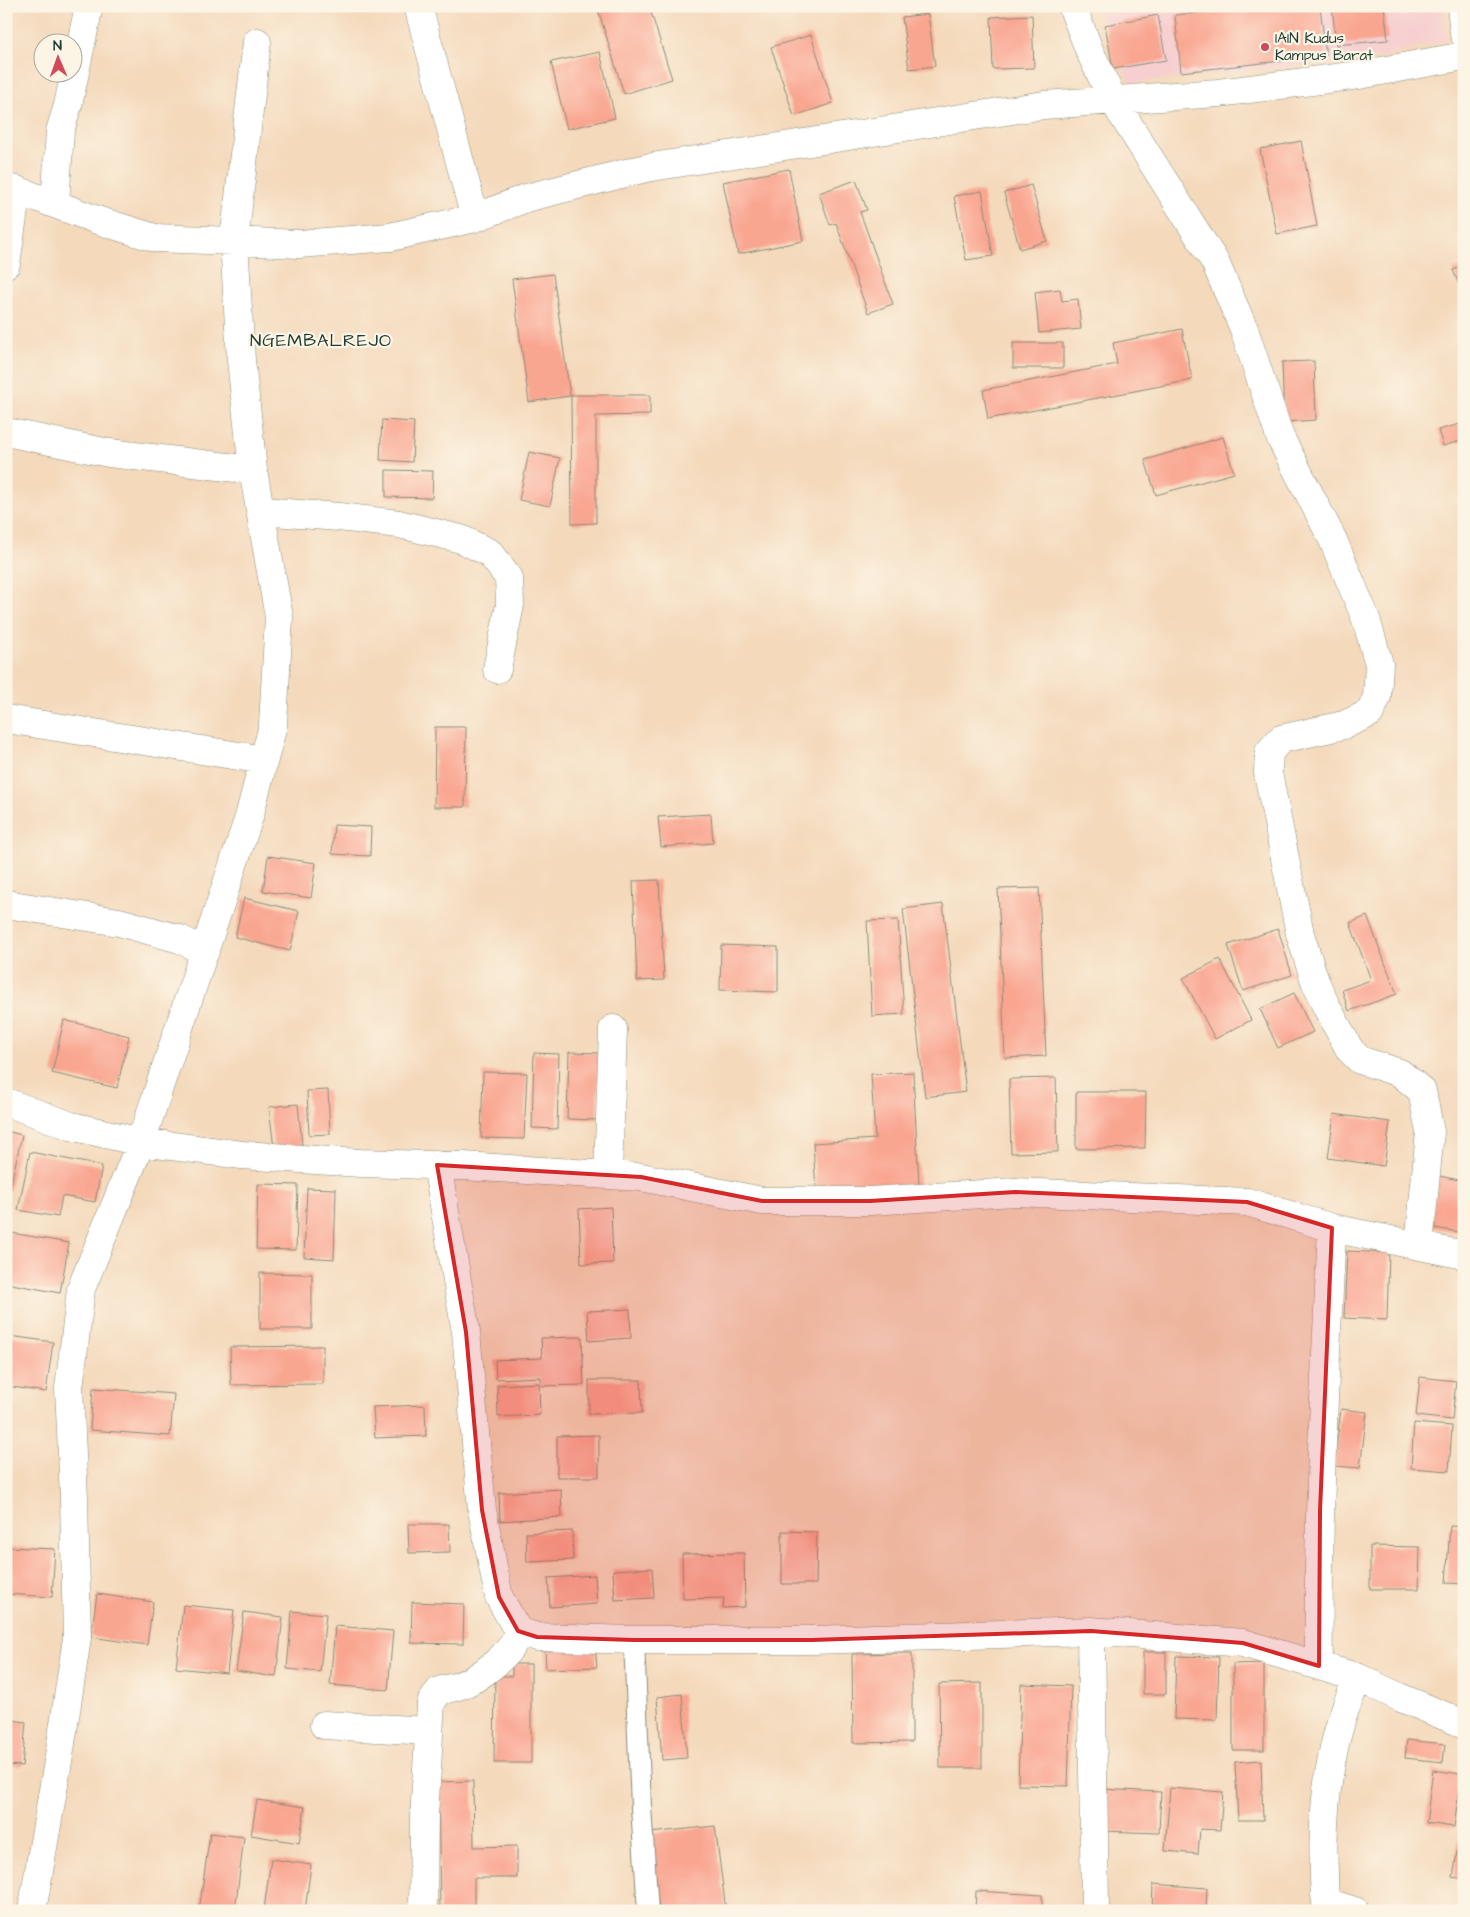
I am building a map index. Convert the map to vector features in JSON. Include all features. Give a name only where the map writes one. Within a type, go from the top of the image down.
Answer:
[{"type":"street","points":[[55,204],[60,131],[68,105],[89,6]]},
{"type":"street","points":[[418,6],[475,218]]},
{"type":"street","points":[[1072,6],[1090,52],[1113,100],[1215,262],[1244,329],[1280,437],[1333,540],[1366,619],[1379,664],[1377,697],[1370,714],[1344,725],[1281,739],[1269,752],[1268,773],[1300,934],[1315,981],[1326,1006],[1350,1050],[1360,1060],[1400,1073],[1422,1091],[1430,1132],[1419,1246]]},
{"type":"street","points":[[1461,6],[1464,34]]},
{"type":"street","points":[[32,1911],[77,1638],[69,1388],[81,1290],[141,1142],[249,817],[273,725],[279,618],[253,470],[241,360],[234,241],[257,42]]},
{"type":"street","points":[[6,264],[11,189],[97,220],[155,238],[299,244],[390,238],[475,218],[526,198],[646,168],[1044,105],[1218,93],[1359,76],[1464,56]]},
{"type":"street","points":[[6,432],[110,452],[253,470]]},
{"type":"street","points":[[261,511],[399,524],[461,539],[490,553],[509,578],[510,605],[497,669]]},
{"type":"street","points":[[6,719],[264,760]]},
{"type":"street","points":[[6,904],[119,922],[180,939],[205,952]]},
{"type":"street","points":[[608,1175],[613,1029]]},
{"type":"street","points":[[6,1102],[71,1126],[141,1142],[242,1154],[360,1164],[437,1165],[641,1177],[762,1201],[870,1201],[1015,1192],[1247,1202],[1332,1228],[1464,1255]]},
{"type":"street","points":[[423,1911],[424,1817],[431,1703],[438,1690],[460,1686],[488,1669],[513,1645],[518,1631],[499,1597],[482,1510],[466,1332],[437,1165]]},
{"type":"street","points":[[1319,1666],[1320,1511],[1332,1228]]},
{"type":"street","points":[[518,1631],[537,1637],[634,1640],[812,1640],[1091,1631],[1243,1643],[1359,1678],[1464,1724]]},
{"type":"street","points":[[1091,1631],[1096,1907]]},
{"type":"street","points":[[1355,1911],[1326,1902],[1322,1848],[1324,1815],[1337,1737],[1349,1696],[1359,1678]]},
{"type":"street","points":[[324,1725],[429,1731]]},
{"type":"lane","points":[[634,1640],[641,1807],[648,1911]]},
{"type":"highlighted area","points":[[437,1165],[641,1177],[762,1201],[870,1201],[1015,1192],[1247,1202],[1332,1228],[1320,1511],[1319,1666],[1243,1643],[1091,1631],[812,1640],[634,1640],[537,1637],[518,1631],[499,1597],[482,1510],[466,1332]]},
{"type":"shaded area","name":"IAIN Kudus Kampus Barat","points":[[1096,6],[1442,6],[1446,39],[1387,56],[1130,83]]},
{"type":"building","points":[[597,6],[649,6],[672,79],[624,94]]},
{"type":"building","points":[[1259,6],[1320,6],[1326,56],[1181,72],[1175,15]]},
{"type":"building","points":[[1332,6],[1384,6],[1388,40],[1336,45]]},
{"type":"building","points":[[928,14],[935,66],[909,69],[902,17]]},
{"type":"building","points":[[1032,15],[1034,68],[993,69],[991,17]]},
{"type":"building","points":[[1158,15],[1166,60],[1113,69],[1105,25]]},
{"type":"building","points":[[811,35],[833,103],[794,116],[771,47]]},
{"type":"building","points":[[600,52],[615,118],[567,129],[551,62]]},
{"type":"building","points":[[1301,141],[1317,226],[1277,234],[1260,149]]},
{"type":"building","points":[[789,169],[803,241],[738,254],[723,182]]},
{"type":"building","points":[[856,180],[867,210],[860,212],[893,304],[868,313],[836,223],[830,225],[819,193]]},
{"type":"building","points":[[1031,185],[1047,241],[1020,249],[1004,193]]},
{"type":"building","points":[[982,191],[993,256],[966,260],[954,196]]},
{"type":"building","points":[[1464,266],[1464,296],[1453,270]]},
{"type":"building","points":[[553,274],[570,396],[529,402],[512,279]]},
{"type":"building","points":[[1060,289],[1062,301],[1078,299],[1081,329],[1039,333],[1035,292]]},
{"type":"building","points":[[1182,329],[1192,380],[988,419],[983,390],[1117,364],[1113,343]]},
{"type":"building","points":[[1013,343],[1063,343],[1063,368],[1013,368]]},
{"type":"building","points":[[1314,361],[1316,420],[1284,422],[1282,362]]},
{"type":"building","points":[[571,395],[650,395],[650,415],[596,416],[596,523],[572,524]]},
{"type":"building","points":[[382,420],[414,422],[412,462],[380,460]]},
{"type":"building","points":[[1464,423],[1464,440],[1443,446],[1438,430]]},
{"type":"building","points":[[1223,437],[1234,473],[1156,495],[1145,460]]},
{"type":"building","points":[[529,452],[560,458],[550,506],[519,500]]},
{"type":"building","points":[[386,470],[433,471],[432,498],[386,497]]},
{"type":"building","points":[[435,727],[466,727],[465,807],[434,807]]},
{"type":"building","points":[[711,814],[713,843],[661,847],[658,817]]},
{"type":"building","points":[[334,825],[371,827],[370,856],[332,854]]},
{"type":"building","points":[[268,856],[316,863],[311,898],[263,891]]},
{"type":"building","points":[[659,880],[664,980],[637,981],[633,881]]},
{"type":"building","points":[[1039,888],[1046,1056],[1005,1058],[998,889]]},
{"type":"building","points":[[244,898],[299,911],[290,951],[235,937]]},
{"type":"building","points":[[943,904],[966,1092],[925,1097],[903,909]]},
{"type":"building","points":[[1367,916],[1397,994],[1349,1011],[1342,990],[1371,980],[1350,923]]},
{"type":"building","points":[[898,920],[904,1014],[872,1016],[867,921]]},
{"type":"building","points":[[1278,929],[1292,975],[1243,991],[1228,945]]},
{"type":"building","points":[[721,945],[778,947],[778,992],[720,990]]},
{"type":"building","points":[[1220,959],[1251,1020],[1215,1039],[1183,978]]},
{"type":"building","points":[[1294,993],[1313,1032],[1278,1048],[1260,1009]]},
{"type":"building","points":[[64,1020],[129,1036],[117,1088],[52,1073]]},
{"type":"building","points":[[569,1052],[599,1053],[597,1120],[567,1119]]},
{"type":"building","points":[[534,1053],[559,1054],[557,1129],[532,1128]]},
{"type":"building","points":[[483,1072],[527,1073],[524,1139],[481,1138]]},
{"type":"building","points":[[913,1072],[919,1185],[816,1191],[813,1143],[875,1139],[871,1074]]},
{"type":"building","points":[[1056,1078],[1058,1152],[1011,1153],[1009,1079]]},
{"type":"building","points":[[328,1090],[330,1134],[309,1135],[307,1091]]},
{"type":"building","points":[[1076,1092],[1146,1092],[1145,1148],[1076,1149]]},
{"type":"building","points":[[298,1104],[302,1145],[274,1148],[269,1107]]},
{"type":"building","points":[[1334,1114],[1390,1122],[1384,1166],[1328,1158]]},
{"type":"building","points":[[6,1131],[22,1135],[9,1192],[6,1191]]},
{"type":"building","points":[[30,1152],[102,1166],[95,1202],[62,1196],[58,1217],[18,1210]]},
{"type":"building","points":[[1439,1176],[1464,1181],[1464,1233],[1429,1227]]},
{"type":"building","points":[[258,1184],[298,1185],[296,1250],[256,1249]]},
{"type":"building","points":[[307,1188],[336,1189],[334,1259],[304,1257]]},
{"type":"building","points":[[611,1207],[613,1263],[581,1264],[579,1209]]},
{"type":"building","points":[[6,1232],[69,1243],[60,1293],[6,1283]]},
{"type":"building","points":[[1347,1251],[1389,1253],[1387,1320],[1344,1318]]},
{"type":"building","points":[[260,1273],[312,1274],[312,1329],[260,1329]]},
{"type":"building","points":[[630,1309],[631,1338],[589,1341],[587,1311]]},
{"type":"building","points":[[9,1336],[53,1342],[46,1392],[6,1386],[6,1352]]},
{"type":"building","points":[[582,1337],[584,1385],[541,1386],[541,1377],[496,1379],[495,1360],[542,1358],[541,1338]]},
{"type":"building","points":[[323,1346],[323,1384],[231,1385],[230,1347]]},
{"type":"building","points":[[1420,1377],[1456,1381],[1452,1420],[1416,1416]]},
{"type":"building","points":[[589,1380],[641,1380],[642,1413],[589,1414]]},
{"type":"building","points":[[539,1383],[540,1415],[498,1417],[497,1385]]},
{"type":"building","points":[[93,1388],[174,1394],[170,1436],[90,1430]]},
{"type":"building","points":[[425,1405],[426,1436],[375,1438],[373,1407]]},
{"type":"building","points":[[1341,1409],[1367,1412],[1360,1468],[1334,1466]]},
{"type":"building","points":[[1414,1423],[1452,1426],[1449,1471],[1411,1468]]},
{"type":"building","points":[[599,1435],[599,1477],[557,1477],[557,1436]]},
{"type":"building","points":[[561,1489],[562,1517],[500,1521],[499,1493]]},
{"type":"building","points":[[408,1524],[449,1524],[450,1552],[409,1553]]},
{"type":"building","points":[[1450,1526],[1464,1527],[1464,1584],[1446,1583]]},
{"type":"building","points":[[572,1531],[573,1560],[527,1562],[526,1533]]},
{"type":"building","points":[[782,1531],[817,1532],[816,1584],[782,1584]]},
{"type":"building","points":[[1370,1546],[1420,1547],[1419,1589],[1370,1589]]},
{"type":"building","points":[[6,1547],[55,1549],[52,1597],[6,1594]]},
{"type":"building","points":[[744,1553],[745,1607],[723,1608],[724,1598],[683,1599],[682,1554]]},
{"type":"building","points":[[652,1568],[654,1598],[615,1600],[613,1570]]},
{"type":"building","points":[[595,1575],[597,1604],[550,1607],[548,1578]]},
{"type":"building","points":[[97,1594],[153,1602],[147,1645],[91,1637]]},
{"type":"building","points":[[412,1602],[464,1604],[463,1644],[411,1643]]},
{"type":"building","points":[[183,1605],[234,1610],[227,1673],[176,1668]]},
{"type":"building","points":[[292,1611],[326,1614],[320,1672],[287,1669]]},
{"type":"building","points":[[244,1612],[283,1617],[276,1677],[236,1671]]},
{"type":"building","points":[[335,1626],[393,1631],[388,1690],[330,1685]]},
{"type":"building","points":[[595,1646],[597,1667],[546,1669],[545,1648]]},
{"type":"building","points":[[1143,1652],[1166,1652],[1166,1694],[1143,1694]]},
{"type":"building","points":[[912,1653],[912,1742],[853,1743],[852,1654]]},
{"type":"building","points":[[1176,1656],[1219,1657],[1217,1720],[1174,1719]]},
{"type":"building","points":[[1264,1663],[1264,1750],[1233,1750],[1233,1664]]},
{"type":"building","points":[[512,1664],[531,1664],[531,1763],[494,1763],[495,1676],[512,1676]]},
{"type":"building","points":[[982,1683],[982,1768],[940,1768],[939,1684]]},
{"type":"building","points":[[1021,1684],[1071,1686],[1068,1786],[1018,1785]]},
{"type":"building","points":[[682,1694],[687,1758],[662,1760],[657,1697]]},
{"type":"building","points":[[6,1719],[26,1722],[22,1766],[6,1765]]},
{"type":"building","points":[[1407,1740],[1445,1744],[1443,1762],[1405,1758]]},
{"type":"building","points":[[1261,1760],[1263,1820],[1238,1820],[1235,1762]]},
{"type":"building","points":[[1433,1770],[1461,1774],[1454,1827],[1426,1823]]},
{"type":"building","points":[[473,1781],[474,1847],[517,1846],[517,1878],[474,1878],[474,1911],[440,1911],[438,1782]]},
{"type":"building","points":[[1170,1788],[1223,1792],[1220,1830],[1200,1829],[1198,1854],[1165,1851]]},
{"type":"building","points":[[1101,1789],[1161,1792],[1159,1833],[1100,1831]]},
{"type":"building","points":[[257,1800],[305,1807],[299,1843],[251,1835]]},
{"type":"building","points":[[715,1826],[726,1911],[659,1911],[650,1833]]},
{"type":"building","points":[[210,1833],[244,1837],[235,1911],[199,1911]]},
{"type":"building","points":[[1460,1833],[1464,1833],[1464,1879],[1453,1877]]},
{"type":"building","points":[[271,1859],[311,1865],[305,1911],[264,1909]]},
{"type":"building","points":[[1153,1884],[1207,1888],[1206,1911],[1152,1911]]},
{"type":"building","points":[[976,1891],[1042,1895],[1042,1911],[975,1911]]},
{"type":"place","name":"IAIN Kudus Kampus Barat","points":[[1265,47]]},
{"type":"district","name":"NGEMBALREJO","points":[[321,340]]}]
